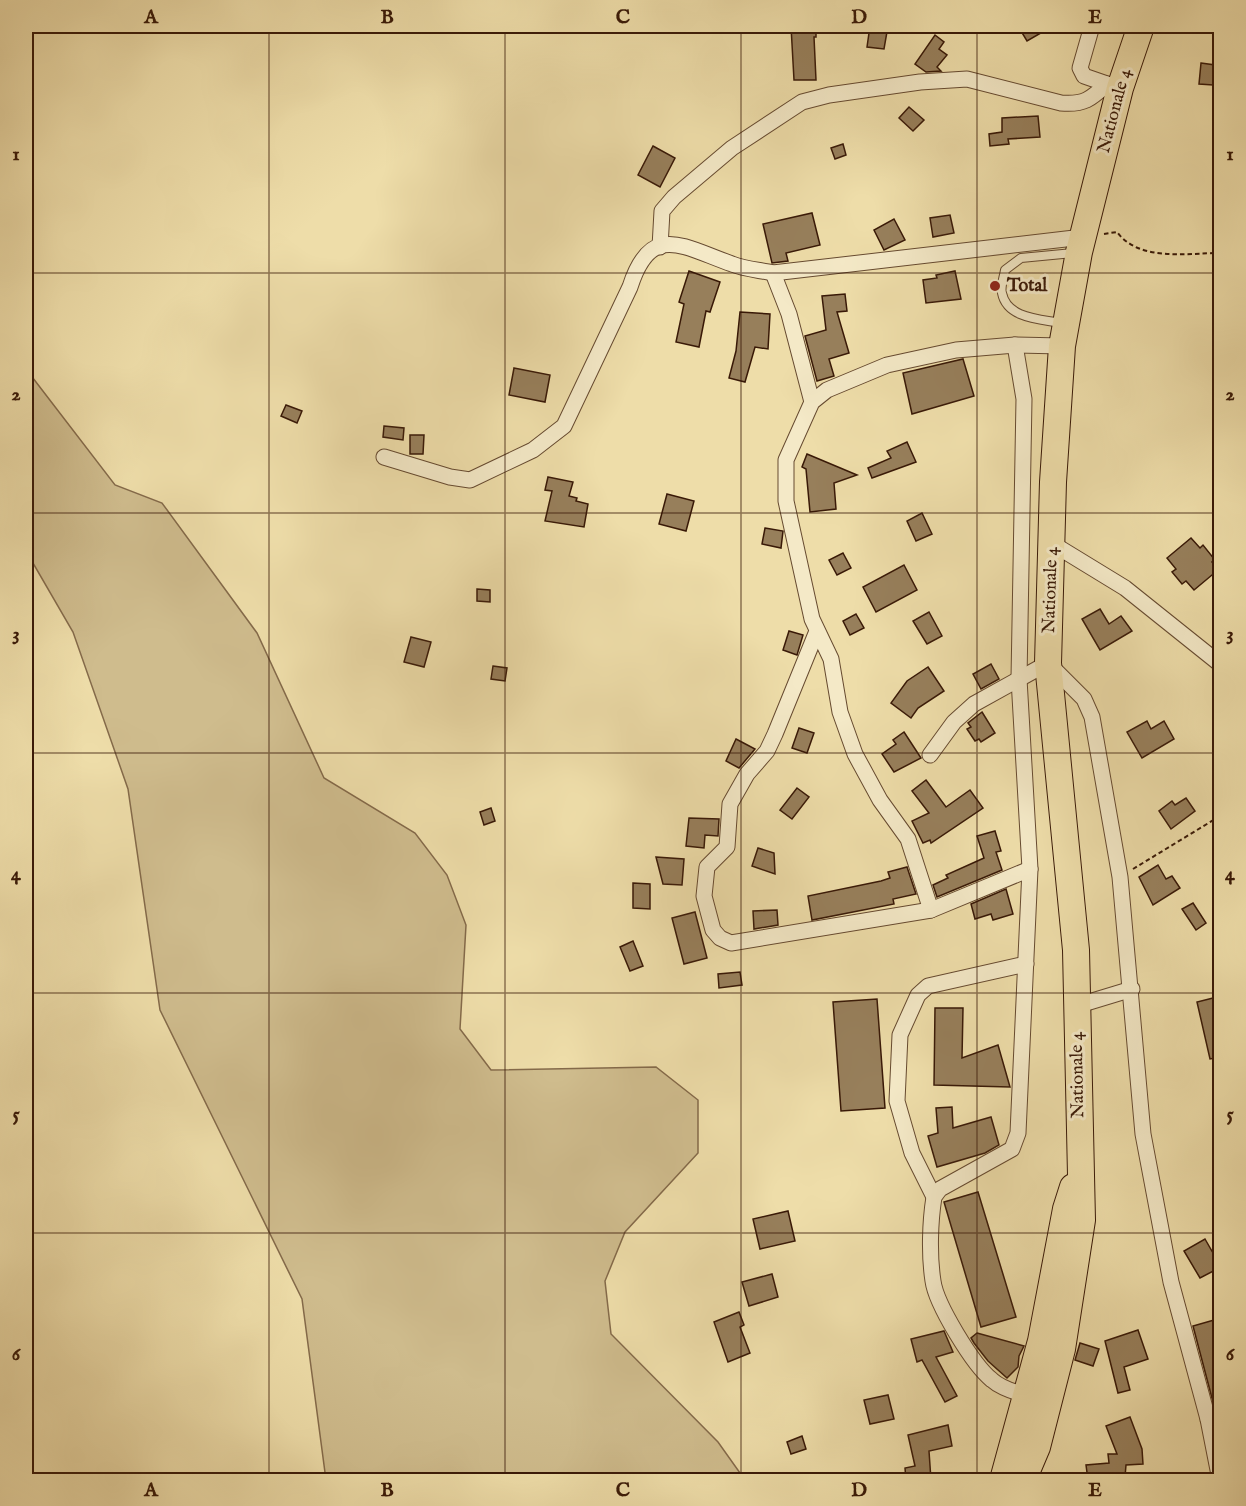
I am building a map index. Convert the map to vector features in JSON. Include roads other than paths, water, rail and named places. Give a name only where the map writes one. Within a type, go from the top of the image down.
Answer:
[{"type":"highway","name":"Nationale 4","points":[[1023,1480],[1037,1447],[1056,1371],[1073,1285],[1082,1220],[1076,950],[1048,663],[1053,482],[1064,335],[1114,86],[1141,26]]},
{"type":"highway","name":"Nationale 4","points":[[1003,1480],[1041,1341],[1066,1209],[1080,1164]]},
{"type":"street","points":[[1092,26],[1080,68],[1084,76],[1114,86]]},
{"type":"street","points":[[660,247],[662,211],[674,197],[732,148],[802,102],[829,95],[967,78],[1061,103],[1077,105],[1086,103],[1114,86]]},
{"type":"street","points":[[384,457],[450,477],[470,480],[545,442],[564,426],[630,287],[636,267],[650,249],[675,244],[693,247],[733,265],[773,273],[1081,245]]},
{"type":"street","points":[[773,273],[789,314],[812,402]]},
{"type":"street","points":[[931,910],[908,839],[880,800],[855,754],[840,712],[831,659],[817,631],[786,501],[786,460],[812,402],[827,390],[886,365],[956,350],[1015,345],[1064,335]]},
{"type":"street","points":[[934,1197],[940,1190],[1012,1149],[1018,1132],[1030,869],[1019,679],[1024,399],[1015,345]]},
{"type":"street","points":[[1053,544],[1125,588],[1221,664]]},
{"type":"street","points":[[817,631],[776,734],[766,751],[747,774],[730,804],[728,847],[707,867],[704,896],[713,930],[720,938],[731,943],[931,910],[1030,869]]},
{"type":"street","points":[[930,755],[954,722],[974,704],[1048,663],[1084,699],[1092,717],[1120,878],[1132,989],[1143,1134],[1171,1282],[1214,1414],[1220,1480]]},
{"type":"street","points":[[1025,1395],[1010,1391],[991,1380],[966,1348],[937,1296],[933,1280],[934,1197],[912,1153],[897,1101],[900,1035],[918,995],[928,986],[1026,964]]},
{"type":"street","points":[[1076,1006],[1132,989]]},
{"type":"lane","points":[[1064,335],[1018,314],[1007,304],[1001,292],[1005,270],[1021,258],[1081,245]]},
{"type":"place","name":"Total","points":[[995,286]]}]
